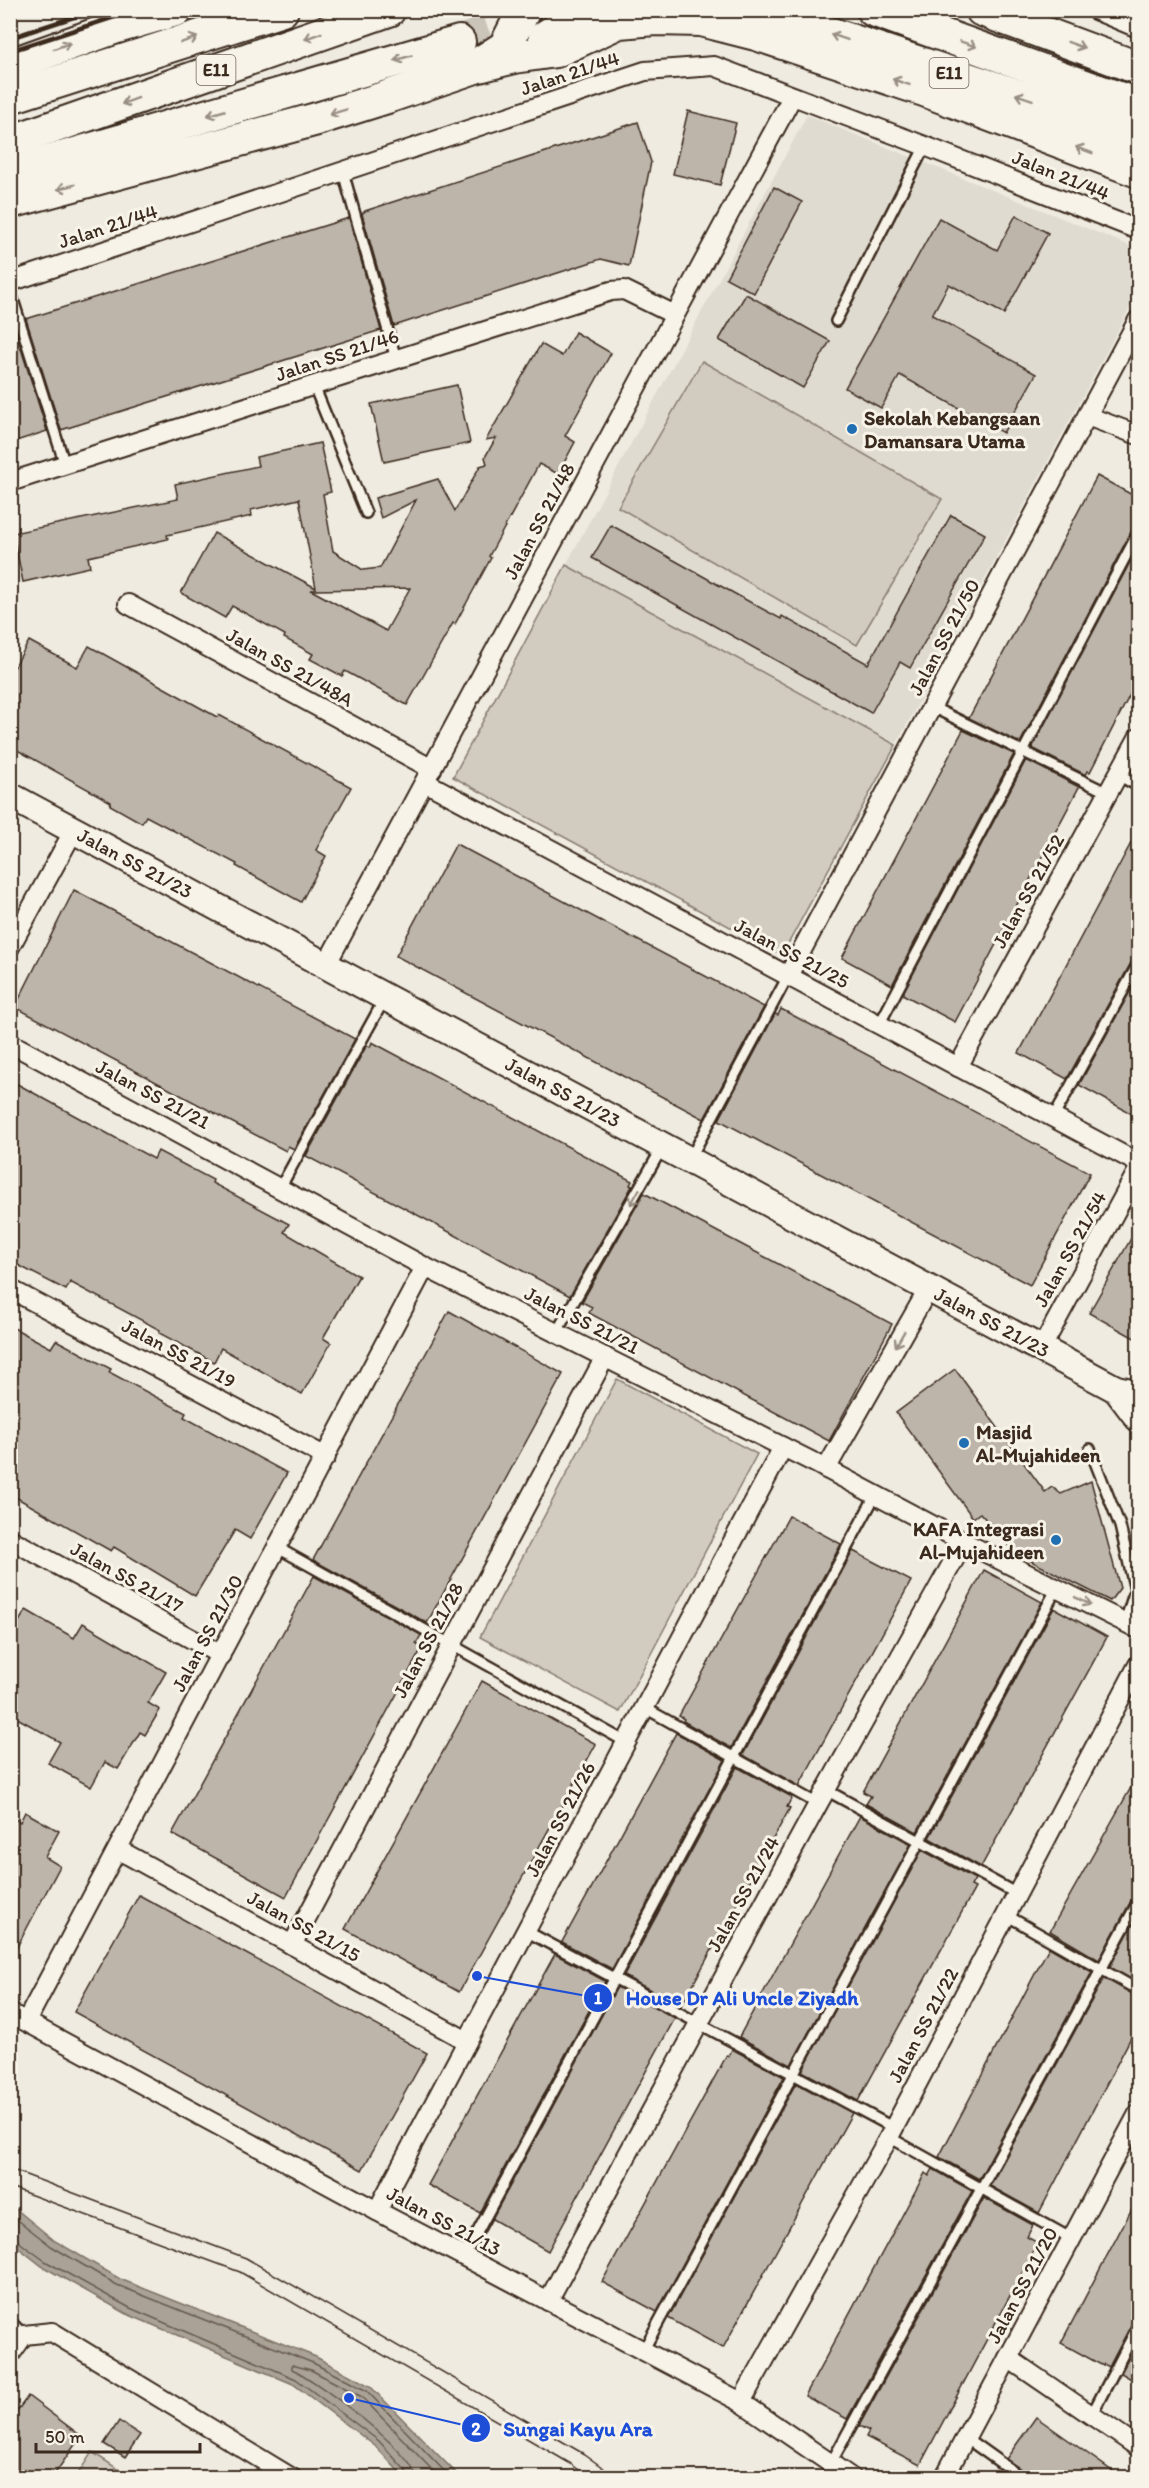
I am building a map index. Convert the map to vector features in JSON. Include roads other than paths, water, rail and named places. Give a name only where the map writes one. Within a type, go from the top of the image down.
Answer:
[{"type":"highway","points":[[10,65],[114,28],[176,10]]},
{"type":"highway","name":"E11","points":[[22,93],[282,10]]},
{"type":"highway","name":"E11","points":[[10,142],[389,10]]},
{"type":"highway","points":[[10,173],[467,54],[505,47],[524,10]]},
{"type":"highway","points":[[514,57],[587,10]]},
{"type":"highway","name":"E11","points":[[873,10],[1138,105]]},
{"type":"highway","points":[[982,10],[1138,68]]},
{"type":"highway","points":[[10,202],[387,98],[467,54],[514,57],[556,51],[619,22],[700,14],[758,22],[924,90],[1138,171]]},
{"type":"highway","name":"E11","points":[[758,22],[1053,107],[1138,138]]},
{"type":"street","points":[[1095,10],[1138,28]]},
{"type":"street","name":"Jalan 21/44","points":[[10,282],[645,71],[714,66],[926,146],[1138,230]]},
{"type":"street","name":"Jalan SS 21/48","points":[[326,965],[792,97]]},
{"type":"street","name":"Jalan SS 21/46","points":[[10,482],[611,291],[624,290],[675,315]]},
{"type":"street","name":"Jalan SS 21/50","points":[[788,976],[1138,320]]},
{"type":"street","points":[[1088,416],[1138,435]]},
{"type":"street","name":"Jalan SS 21/48A","points":[[128,604],[428,776]]},
{"type":"street","name":"Jalan SS 21/52","points":[[958,1067],[1138,738]]},
{"type":"street","name":"Jalan SS 21/25","points":[[428,776],[788,976],[1138,1163]]},
{"type":"street","name":"Jalan SS 21/23","points":[[10,796],[1041,1349],[1127,1391],[1138,1418]]},
{"type":"street","points":[[10,947],[74,830]]},
{"type":"street","name":"Jalan SS 21/21","points":[[10,1043],[425,1267],[1132,1626]]},
{"type":"street","name":"Jalan SS 21/54","points":[[1041,1349],[1138,1170]]},
{"type":"street","name":"Jalan SS 21/30","points":[[19,2017],[119,1850],[425,1267]]},
{"type":"street","points":[[826,1469],[929,1288]]},
{"type":"street","name":"Jalan SS 21/19","points":[[10,1289],[326,1457]]},
{"type":"street","name":"Jalan SS 21/28","points":[[292,1945],[605,1357]]},
{"type":"street","name":"Jalan SS 21/26","points":[[377,2211],[783,1447]]},
{"type":"street","name":"Jalan SS 21/17","points":[[10,1539],[221,1655]]},
{"type":"street","name":"Jalan SS 21/24","points":[[548,2301],[822,1797],[964,1542]]},
{"type":"street","name":"Jalan SS 21/22","points":[[741,2402],[891,2132],[1138,1665]]},
{"type":"street","name":"Jalan SS 21/15","points":[[119,1850],[467,2041]]},
{"type":"street","name":"Jalan SS 21/13","points":[[19,2017],[377,2211],[741,2402],[852,2478]]},
{"type":"street","name":"Jalan SS 21/20","points":[[944,2478],[1138,2114]]},
{"type":"street","points":[[10,2355],[24,2335],[52,2332],[292,2478]]},
{"type":"street","points":[[1008,2358],[1138,2447]]},
{"type":"lane","points":[[836,321],[926,146]]},
{"type":"lane","points":[[343,172],[396,359]]},
{"type":"lane","points":[[10,290],[65,465]]},
{"type":"lane","points":[[314,386],[366,513]]},
{"type":"lane","points":[[879,1025],[1138,533]]},
{"type":"lane","points":[[932,707],[1108,793]]},
{"type":"lane","points":[[1118,775],[1138,786]]},
{"type":"lane","points":[[1053,1118],[1138,964]]},
{"type":"lane","points":[[689,1160],[788,976]]},
{"type":"lane","points":[[280,1188],[385,997]]},
{"type":"lane","points":[[556,1333],[663,1146]]},
{"type":"lane","points":[[1090,1449],[1120,1526],[1135,1590],[1132,1626]]},
{"type":"lane","points":[[464,2257],[876,1494]]},
{"type":"lane","points":[[278,1548],[627,1742]]},
{"type":"lane","points":[[643,2351],[1057,1588]]},
{"type":"lane","points":[[645,1708],[734,1757],[919,1841],[1017,1894]]},
{"type":"lane","points":[[831,2463],[1138,1902]]},
{"type":"lane","points":[[1006,1915],[1138,1990]]},
{"type":"lane","points":[[526,1931],[793,2074],[1072,2239]]},
{"type":"lane","points":[[10,2321],[24,2335]]},
{"type":"lane","points":[[1092,2414],[1138,2326]]},
{"type":"lane","points":[[966,2438],[1022,2478]]},
{"type":"water","points":[[11,2205],[55,2241],[120,2279],[316,2357],[370,2386],[460,2477],[404,2477],[375,2446],[293,2384],[127,2314],[42,2266],[11,2242]]},
{"type":"tunnel","points":[[459,42],[537,11]]},
{"type":"tram line","points":[[10,2169],[246,2258],[584,2454],[617,2478]]},
{"type":"tram line","points":[[10,2187],[240,2272],[571,2464],[590,2478]]},
{"type":"railway","points":[[10,38],[95,10]]},
{"type":"railway","points":[[10,51],[136,10]]},
{"type":"place","name":"Sekolah Kebangsaan Damansara Utama","points":[[852,429]]},
{"type":"place","name":"Masjid Al-Mujahideen","points":[[964,1443]]},
{"type":"place","name":"KAFA Integrasi Al-Mujahideen","points":[[1056,1540]]},
{"type":"place","name":"House Dr Ali Uncle Ziyadh","points":[[477,1976]]},
{"type":"place","name":"Sungai Kayu Ara","points":[[349,2398]]}]
